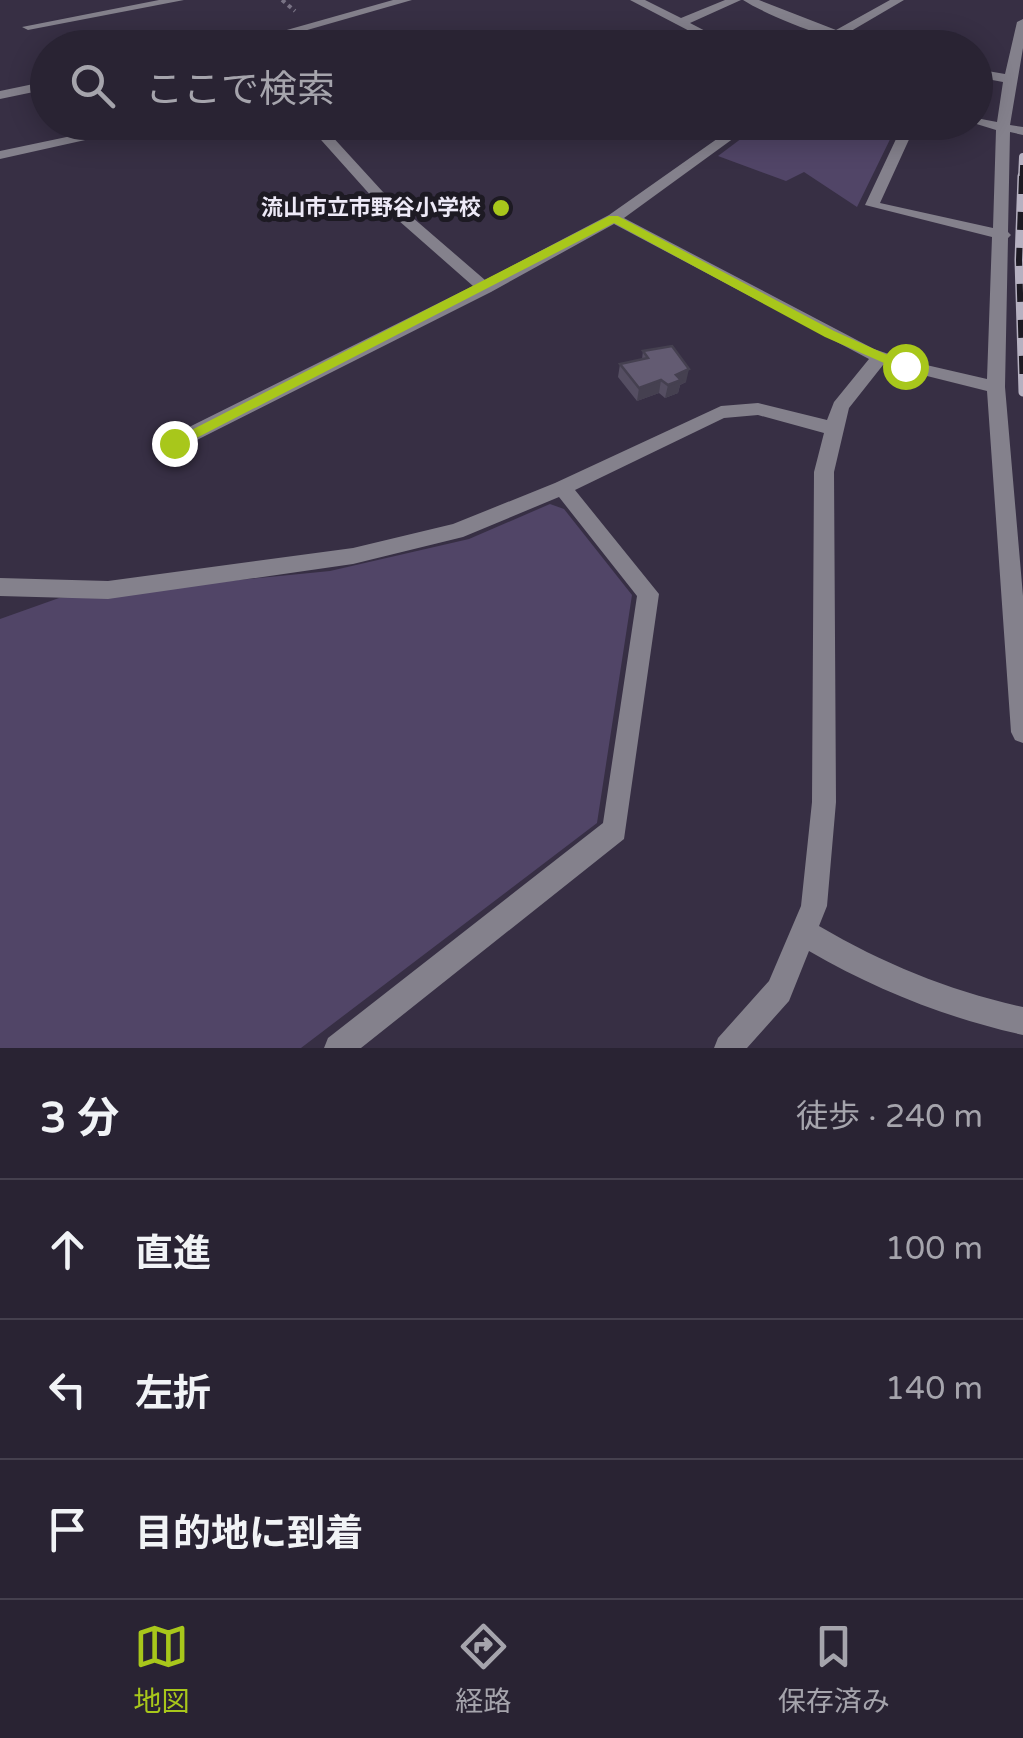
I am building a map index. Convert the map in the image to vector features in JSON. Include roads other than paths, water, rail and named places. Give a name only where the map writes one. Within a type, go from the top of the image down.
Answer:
[{"type":"street","points":[[28,27],[178,0]]},
{"type":"street","points":[[299,30],[406,0]]},
{"type":"street","points":[[636,0],[697,30]]},
{"type":"street","points":[[682,22],[735,0]]},
{"type":"street","points":[[750,0],[823,30]]},
{"type":"street","points":[[844,30],[898,0]]},
{"type":"street","points":[[1023,23],[1010,79],[1013,130],[1003,235],[996,387],[1023,732]]},
{"type":"street","points":[[993,76],[1010,79]]},
{"type":"street","points":[[0,95],[30,89]]},
{"type":"street","points":[[0,156],[75,140]]},
{"type":"street","points":[[328,140],[378,194],[485,288]]},
{"type":"street","points":[[174,443],[485,288],[614,218],[724,140]]},
{"type":"street","points":[[903,140],[872,205],[1003,235]]},
{"type":"street","points":[[614,218],[708,271],[880,358],[996,387]]},
{"type":"street","points":[[690,284],[708,271]]},
{"type":"street","points":[[728,1048],[779,991],[814,906],[824,802],[824,472],[832,428],[848,394],[880,358]]},
{"type":"street","points":[[0,587],[108,590],[353,556],[456,530],[562,488],[721,412],[758,408],[832,428]]},
{"type":"street","points":[[338,1048],[615,830],[648,594],[562,488]]},
{"type":"street","points":[[803,932],[871,974],[924,995],[1023,1021]]},
{"type":"railway","points":[[1022,179],[1023,157]]},
{"type":"railway","points":[[1022,176],[1019,260],[1023,392]]},
{"type":"place","name":"流山市立市野谷小学校","points":[[501,208]]}]
